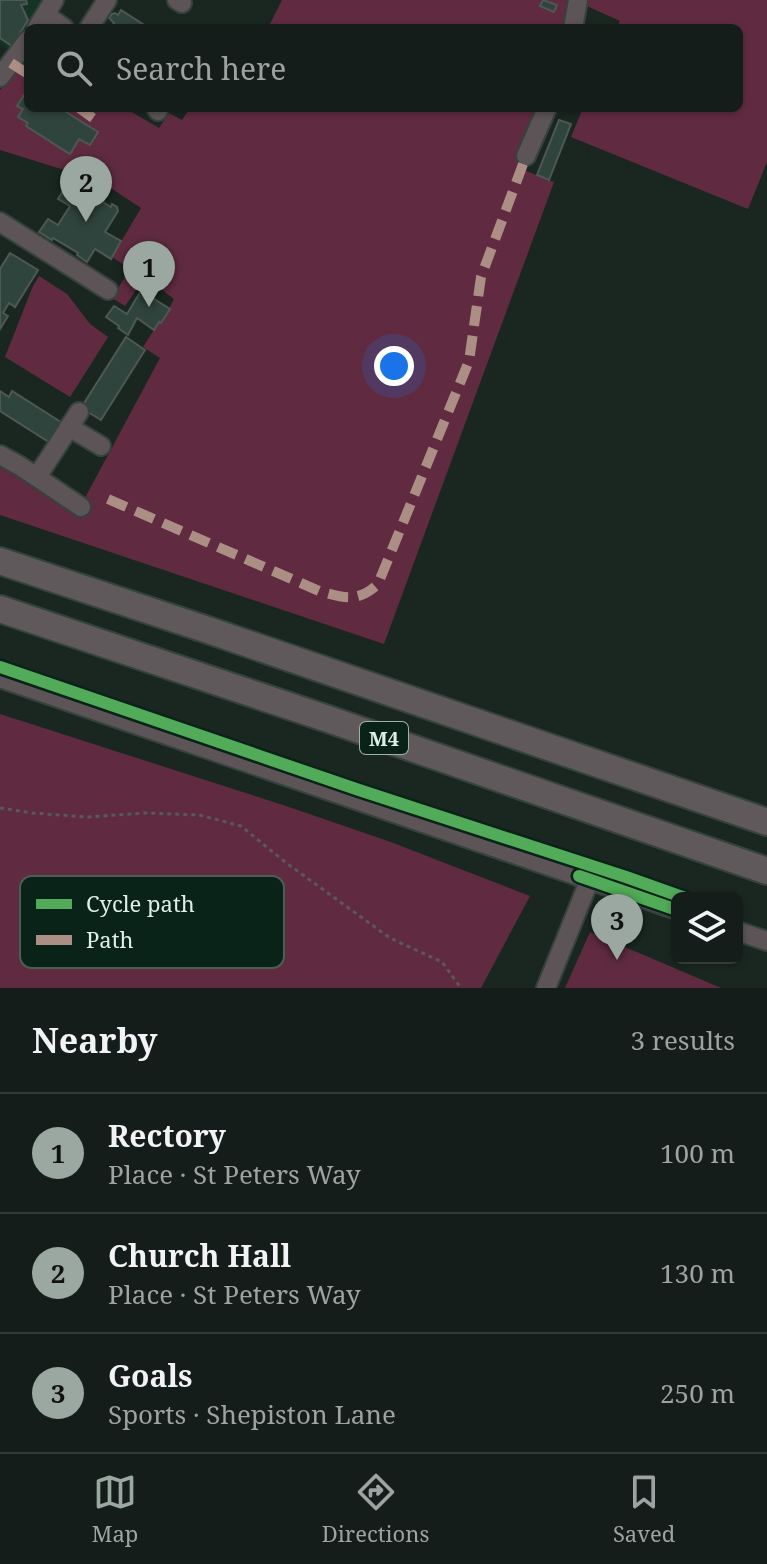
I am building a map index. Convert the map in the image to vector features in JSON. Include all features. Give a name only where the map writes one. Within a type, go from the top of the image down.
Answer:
[{"type":"highway","name":"M4","points":[[0,561],[767,822]]},
{"type":"highway","name":"M4","points":[[0,609],[767,871]]},
{"type":"street","points":[[92,24],[107,0]]},
{"type":"street","points":[[574,24],[578,0]]},
{"type":"street","points":[[0,77],[24,45]]},
{"type":"street","points":[[526,156],[545,112]]},
{"type":"street","points":[[0,222],[108,290]]},
{"type":"street","points":[[37,477],[74,420],[101,446]]},
{"type":"street","points":[[0,455],[81,507]]},
{"type":"street","points":[[0,678],[671,908]]},
{"type":"street","points":[[546,988],[590,879]]},
{"type":"street","points":[[743,933],[767,941]]},
{"type":"path","points":[[0,808],[87,817],[146,813],[199,815],[241,826],[390,938],[442,962],[461,988]]},
{"type":"shaded area","points":[[0,0],[52,0],[35,24],[24,24],[24,38],[13,52],[0,44]]},
{"type":"shaded area","points":[[282,0],[767,0],[767,162],[748,209],[571,137],[581,112],[743,112],[743,24],[619,24],[620,21],[578,2],[572,24],[270,24]]},
{"type":"shaded area","points":[[24,61],[24,112],[132,112],[159,128],[169,113],[182,120],[187,112],[541,112],[519,168],[554,182],[384,644],[0,515],[0,459],[79,509],[160,358],[143,347],[159,322],[162,323],[174,299],[145,277],[125,306],[112,298],[130,269],[112,257],[141,208],[100,181],[0,150],[0,90]]},
{"type":"shaded area","points":[[39,276],[67,294],[90,324],[108,337],[70,397],[5,357]]},
{"type":"shaded area","points":[[0,714],[388,841],[530,896],[481,988],[0,988]]},
{"type":"shaded area","points":[[590,932],[721,988],[565,988]]},
{"type":"building","points":[[0,0],[26,0],[27,4],[21,5],[28,20],[12,46],[0,38]]},
{"type":"building","points":[[543,0],[557,5],[554,12],[540,6]]},
{"type":"building","points":[[121,10],[143,24],[113,24],[109,18],[115,13],[118,15]]},
{"type":"building","points":[[24,95],[24,112],[66,112],[98,132],[90,145],[79,139],[70,154],[26,126],[28,123],[18,117],[23,109],[17,106]]},
{"type":"building","points":[[559,120],[571,124],[549,180],[537,175]]},
{"type":"building","points":[[72,177],[88,179],[82,189],[111,207],[112,204],[117,207],[118,211],[105,232],[121,241],[111,259],[95,249],[87,262],[78,253],[39,232],[48,219],[58,225],[70,206],[58,199]]},
{"type":"building","points":[[10,253],[38,270],[15,307],[9,303],[3,313],[8,316],[0,329],[0,269]]},
{"type":"building","points":[[148,279],[158,286],[151,297],[170,309],[154,330],[137,318],[128,335],[106,317],[114,306],[127,314]]},
{"type":"building","points":[[126,337],[145,350],[101,420],[81,408]]},
{"type":"building","points":[[0,391],[9,397],[12,391],[64,424],[52,444],[0,411]]},
{"type":"marked path","points":[[11,63],[24,71]]},
{"type":"marked path","points":[[85,112],[93,118]]},
{"type":"marked path","points":[[108,499],[319,591],[350,597],[371,590],[378,584],[469,361],[481,277],[526,156]]},
{"type":"cycle path","points":[[0,667],[671,893]]},
{"type":"cycle path","points":[[579,876],[671,908]]},
{"type":"place","name":"Church Hall","points":[[86,222]]},
{"type":"place","name":"Rectory","points":[[149,307]]},
{"type":"place","name":"Goals","points":[[617,960]]}]
